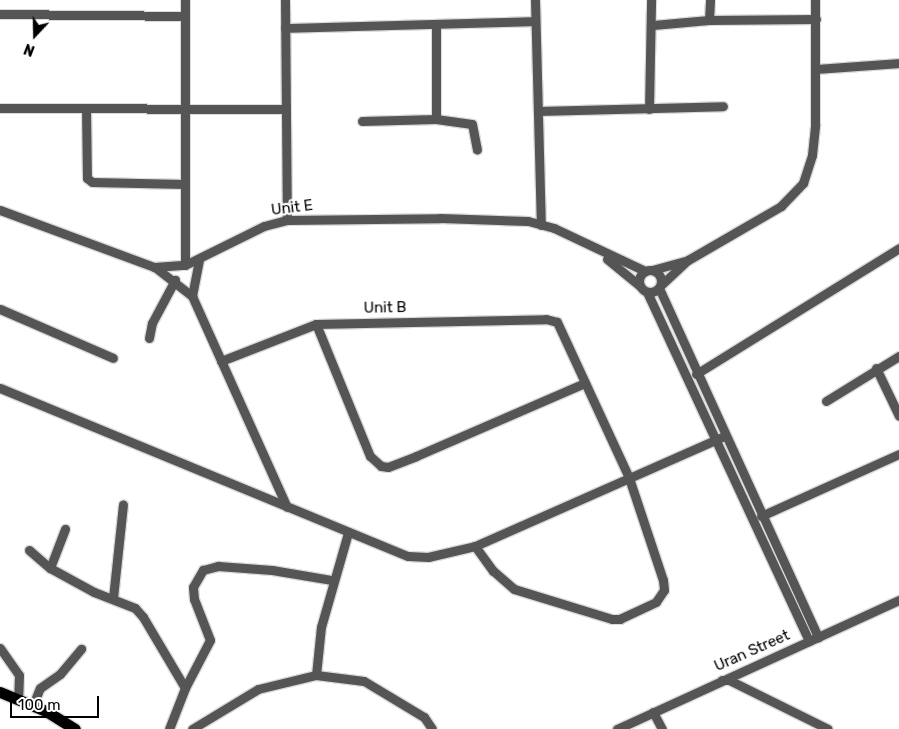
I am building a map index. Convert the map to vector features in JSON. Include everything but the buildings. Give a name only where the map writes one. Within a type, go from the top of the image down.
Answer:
[{"type":"main road","points":[[0,692],[34,705],[75,729]]},
{"type":"main road","points":[[0,700],[62,729]]},
{"type":"street","points":[[185,0],[185,265]]},
{"type":"street","points":[[285,0],[287,220]]},
{"type":"street","points":[[535,0],[541,225]]},
{"type":"street","points":[[649,109],[653,25],[651,0]]},
{"type":"street","points":[[709,20],[710,0]]},
{"type":"street","points":[[644,289],[660,286],[688,260],[781,206],[797,192],[808,174],[812,154],[817,68],[815,0]]},
{"type":"street","points":[[0,14],[185,16]]},
{"type":"street","points":[[653,25],[709,20],[816,19]]},
{"type":"street","points":[[285,28],[535,21]]},
{"type":"street","points":[[436,25],[436,119]]},
{"type":"street","points":[[817,68],[899,63]]},
{"type":"street","points":[[538,112],[723,106]]},
{"type":"street","points":[[0,108],[286,109]]},
{"type":"street","points":[[86,108],[87,178],[92,182],[185,184]]},
{"type":"street","points":[[362,121],[436,119],[472,124],[478,150]]},
{"type":"street","name":"Unit E","points":[[0,210],[154,267],[185,265],[199,260],[257,229],[287,220],[440,218],[516,220],[541,225],[574,237],[599,252]]},
{"type":"street","points":[[696,374],[899,248]]},
{"type":"street","points":[[599,252],[649,270],[660,276],[660,286],[720,438],[808,641]]},
{"type":"street","points":[[599,252],[644,289]]},
{"type":"street","points":[[192,296],[199,260]]},
{"type":"street","points":[[688,260],[649,270],[640,277],[644,289],[760,516],[818,637]]},
{"type":"street","points":[[154,267],[175,280],[192,296],[287,507]]},
{"type":"street","points":[[149,338],[152,322],[175,280]]},
{"type":"street","points":[[0,309],[113,358]]},
{"type":"street","name":"Unit B","points":[[221,361],[316,324],[546,319],[557,322],[585,383]]},
{"type":"street","points":[[316,324],[370,456],[381,466],[388,467],[416,456],[585,383],[629,478],[663,580],[664,590],[656,602],[620,619],[545,601],[514,589],[493,571],[475,546]]},
{"type":"street","points":[[826,401],[876,368],[899,356]]},
{"type":"street","points":[[876,368],[899,416]]},
{"type":"street","points":[[0,388],[348,533],[408,556],[428,557],[475,546],[720,438]]},
{"type":"street","points":[[760,516],[899,454]]},
{"type":"street","points":[[114,598],[123,505]]},
{"type":"street","points":[[50,568],[65,529]]},
{"type":"street","points":[[316,675],[321,627],[332,580],[348,533]]},
{"type":"street","points":[[28,550],[50,568],[94,592],[114,598],[135,608],[143,617],[185,688]]},
{"type":"street","points":[[169,729],[185,688],[210,640],[194,599],[193,586],[203,570],[218,566],[263,569],[332,580]]},
{"type":"street","name":"Uran Street","points":[[617,729],[899,600]]},
{"type":"street","points":[[0,648],[19,675],[18,699]]},
{"type":"street","points":[[34,705],[40,688],[60,674],[82,648]]},
{"type":"street","points":[[192,729],[258,690],[316,675],[364,681],[424,716],[432,729]]},
{"type":"street","points":[[722,680],[729,680],[828,729]]},
{"type":"street","points":[[653,712],[662,729]]}]
